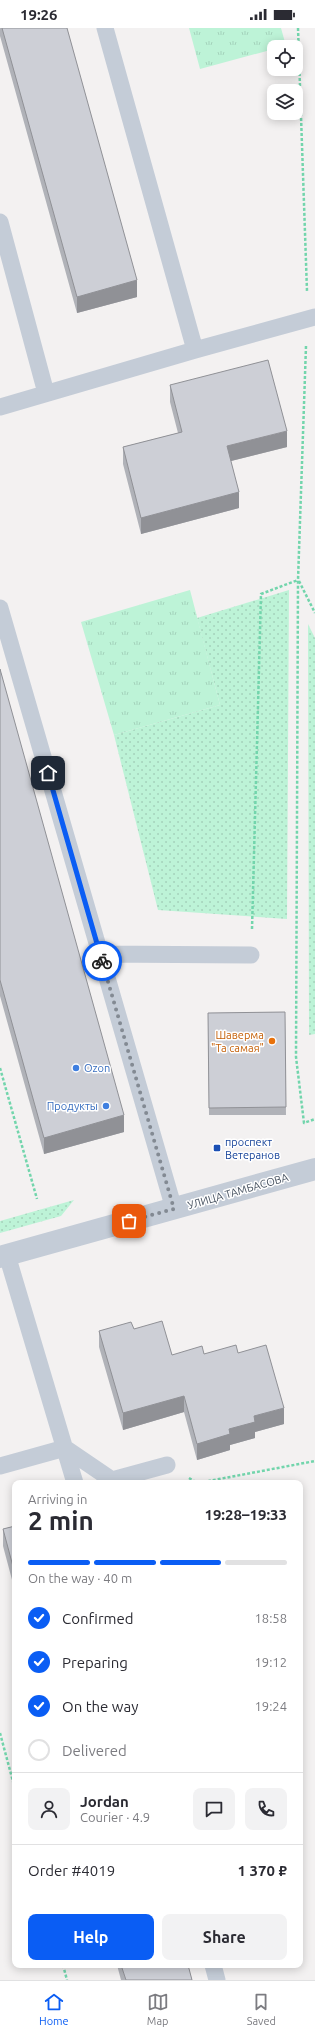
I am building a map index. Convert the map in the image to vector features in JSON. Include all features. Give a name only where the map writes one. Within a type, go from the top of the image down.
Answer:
[{"type":"street","name":"УЛИЦА ТАМБАСОВА","points":[[3,1256],[315,1169]]},
{"type":"lane","points":[[105,28],[195,350]]},
{"type":"lane","points":[[0,222],[46,393]]},
{"type":"lane","points":[[0,407],[195,350],[315,317]]},
{"type":"lane","points":[[0,608],[174,1209]]},
{"type":"lane","points":[[100,954],[251,955]]},
{"type":"lane","points":[[3,1256],[74,1480]]},
{"type":"lane","points":[[0,1466],[65,1448],[112,1480],[167,1465]]},
{"type":"lane","points":[[214,1968],[217,1980]]},
{"type":"path","points":[[298,580],[315,613]]},
{"type":"path","points":[[251,955],[261,594],[298,580]]},
{"type":"path","points":[[298,580],[296,1057],[304,1123],[315,1120]]},
{"type":"path","points":[[0,1068],[37,1199]]},
{"type":"path","points":[[214,1480],[315,1461]]},
{"type":"path","points":[[0,1733],[12,1778]]},
{"type":"path","points":[[63,1968],[67,1980]]},
{"type":"green space","points":[[189,28],[281,28],[284,40],[267,40],[267,51],[200,69]]},
{"type":"green space","points":[[190,590],[220,705],[114,735],[81,622]]},
{"type":"green space","points":[[289,590],[287,919],[158,910],[114,735],[220,705],[197,618]]},
{"type":"green space","points":[[308,624],[315,638],[315,1034],[309,1035]]},
{"type":"green space","points":[[74,1200],[61,1216],[0,1233],[0,1221]]},
{"type":"building","points":[[2,28],[67,28],[137,280],[77,297]]},
{"type":"building","points":[[268,360],[287,431],[227,446],[239,492],[141,518],[123,447],[182,432],[170,385]]},
{"type":"building","points":[[0,669],[124,1115],[44,1138],[0,980]]},
{"type":"building","points":[[285,1012],[286,1107],[209,1108],[208,1013]]},
{"type":"building","points":[[162,1321],[172,1355],[202,1346],[204,1354],[236,1345],[238,1353],[266,1345],[284,1408],[254,1416],[255,1422],[229,1429],[230,1434],[197,1444],[184,1396],[123,1413],[99,1331],[131,1322],[134,1329]]},
{"type":"building","points":[[12,1527],[12,1563],[3,1529]]},
{"type":"building","points":[[122,1968],[189,1968],[192,1980],[126,1980]]},
{"type":"way so far","points":[[102,961],[174,1209],[129,1221]]},
{"type":"place","name":"Шаверма \"Та самая\"","points":[[272,1041]]},
{"type":"place","name":"Ozon","points":[[76,1068]]},
{"type":"place","name":"Продукты","points":[[106,1106]]},
{"type":"place","name":"проспект Ветеранов","points":[[217,1148]]},
{"type":"route","points":[[48,773],[102,961]]}]
